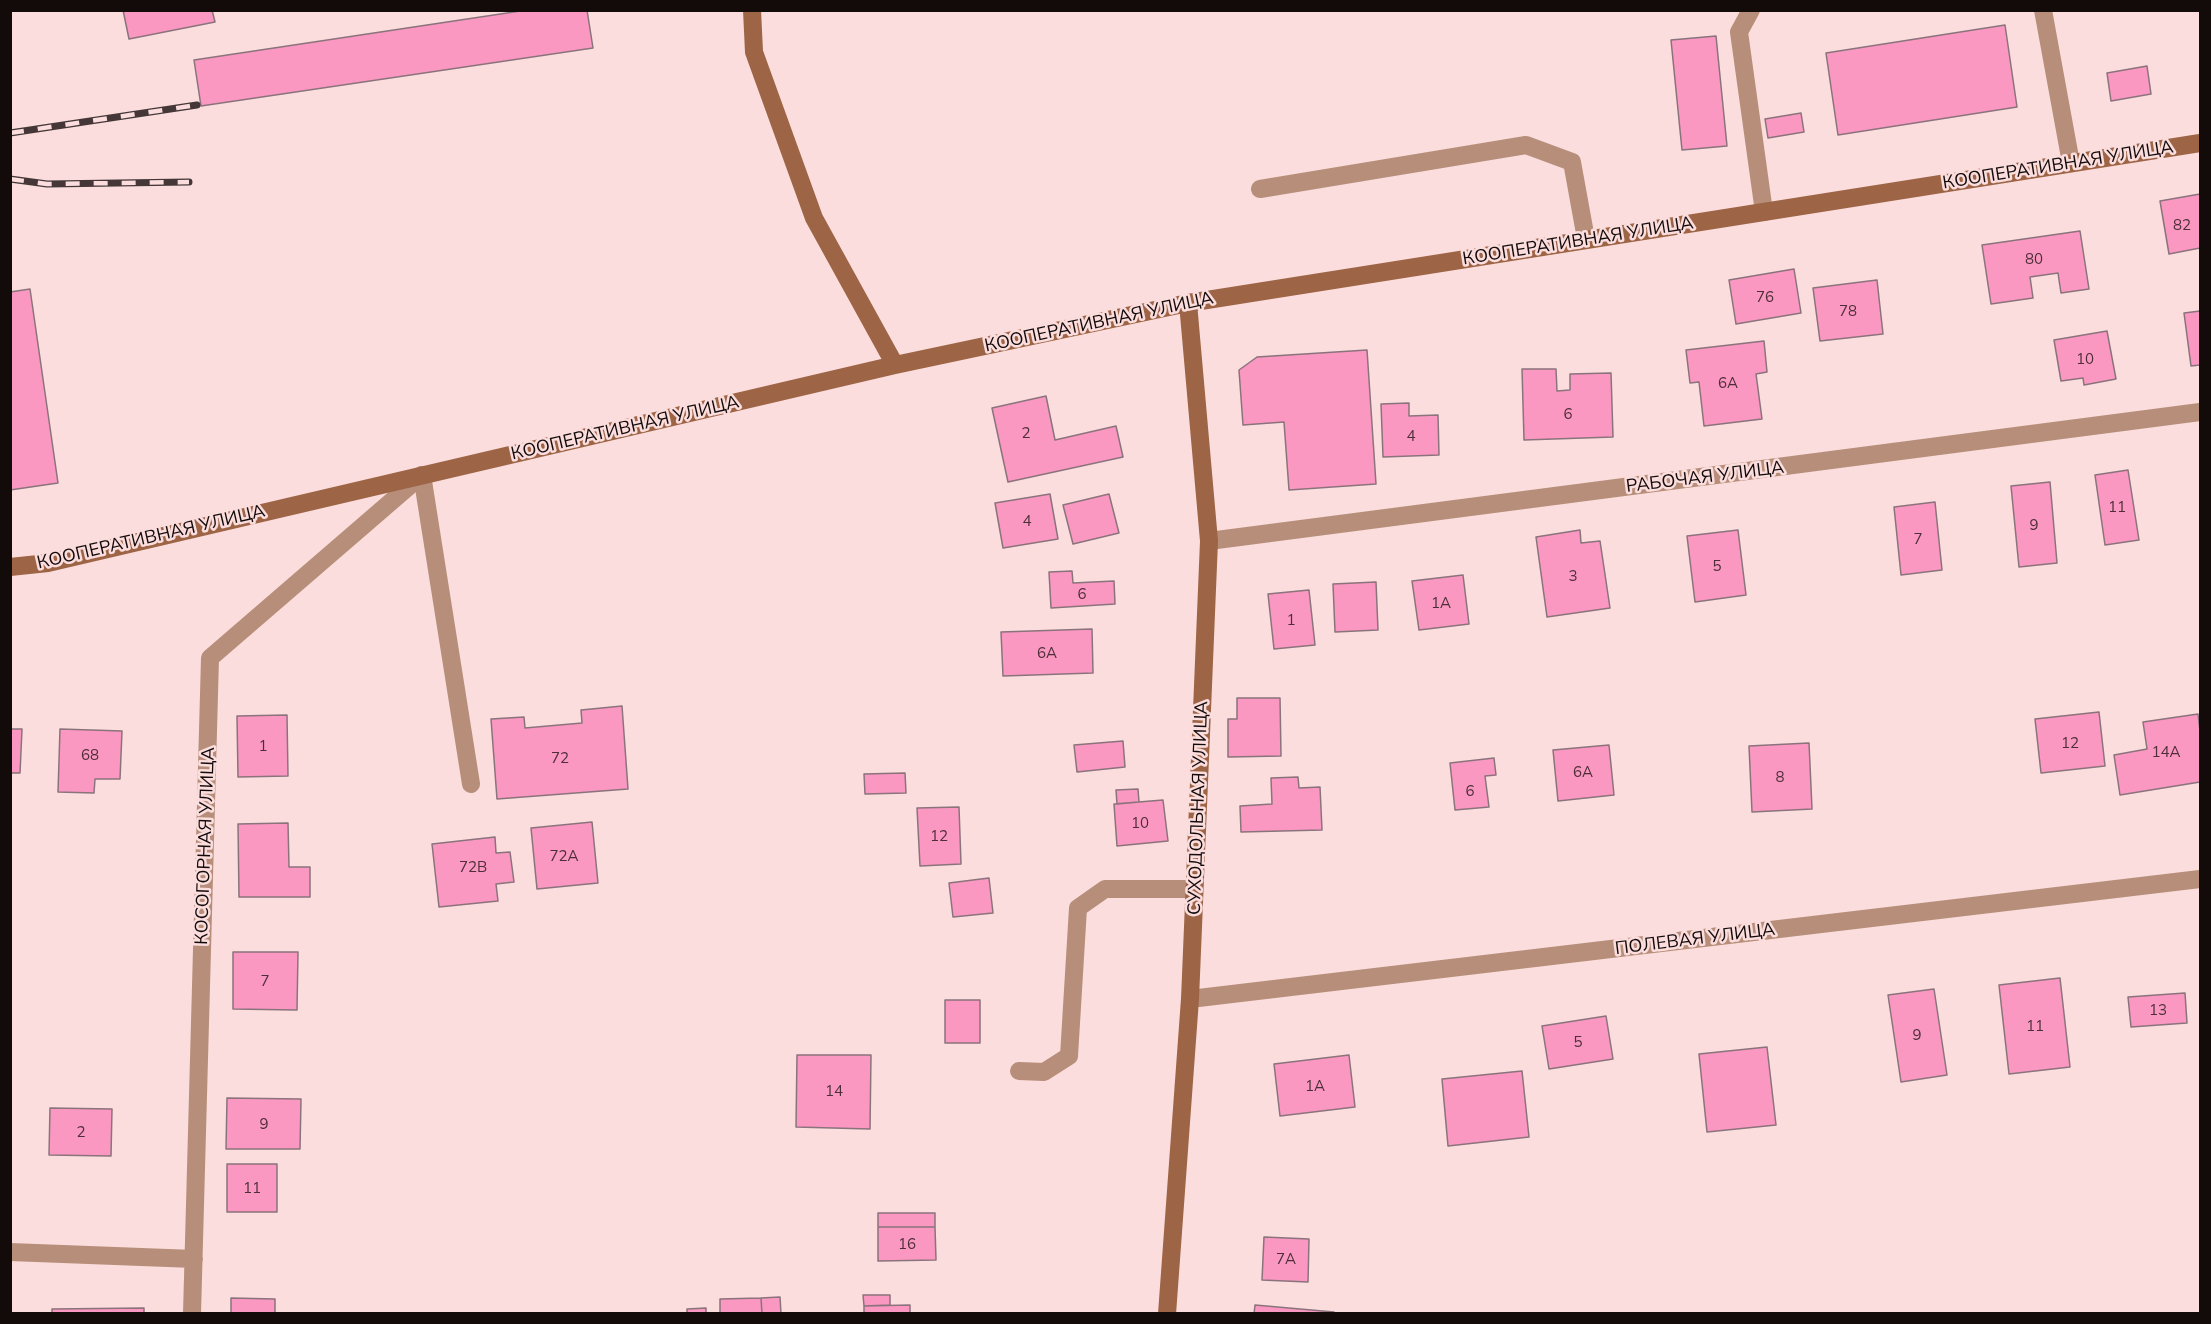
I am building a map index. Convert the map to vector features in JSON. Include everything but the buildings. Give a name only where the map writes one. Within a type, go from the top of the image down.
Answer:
[{"type":"street","points":[[752,10],[754,52],[814,218],[894,365]]},
{"type":"street","points":[[1751,10],[1739,32],[1764,212]]},
{"type":"street","points":[[2043,10],[2071,163]]},
{"type":"street","name":"КООПЕРАТИВНАЯ УЛИЦА","points":[[10,567],[59,560],[894,365],[1188,303],[2200,143]]},
{"type":"street","points":[[1260,189],[1526,145],[1572,162],[1586,239]]},
{"type":"street","name":"СУХОДОЛЬНАЯ УЛИЦА","points":[[1167,1314],[1190,999],[1209,541],[1188,303]]},
{"type":"street","name":"РАБОЧАЯ УЛИЦА","points":[[1209,541],[2200,412]]},
{"type":"street","points":[[422,475],[471,784]]},
{"type":"street","name":"КОСОГОРНАЯ УЛИЦА","points":[[192,1314],[210,658],[422,475]]},
{"type":"street","name":"ПОЛЕВАЯ УЛИЦА","points":[[1190,999],[2200,879]]},
{"type":"street","points":[[1019,1071],[1044,1072],[1069,1056],[1078,908],[1105,889],[1194,889]]},
{"type":"street","points":[[10,1252],[194,1259]]},
{"type":"railway","points":[[10,133],[197,105]]},
{"type":"railway","points":[[10,179],[47,184],[189,182]]}]
